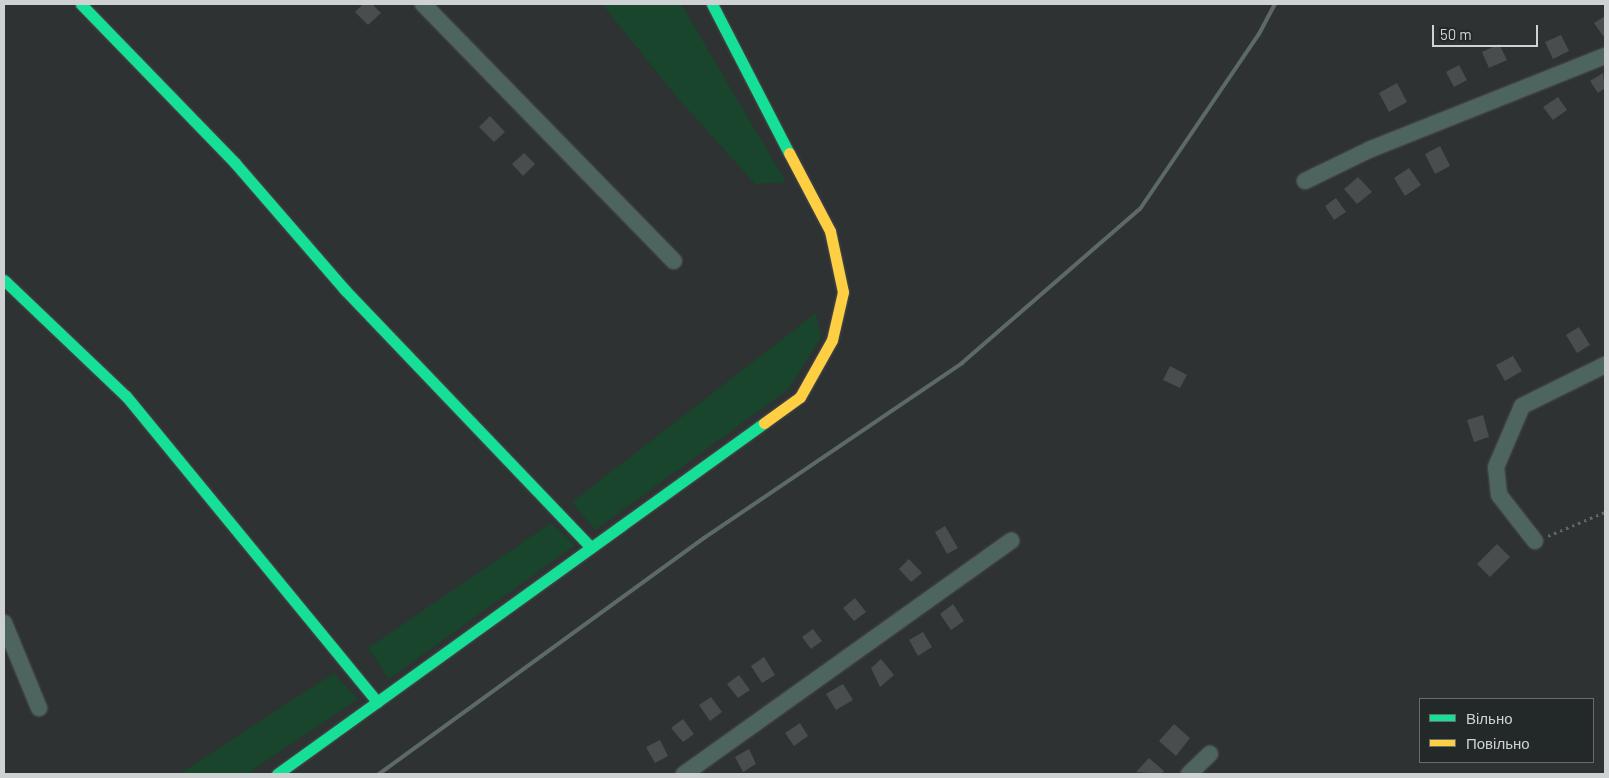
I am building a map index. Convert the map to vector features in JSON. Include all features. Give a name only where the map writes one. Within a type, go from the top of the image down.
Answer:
[{"type":"street","points":[[81,4],[236,163],[254,189],[345,290],[591,547]]},
{"type":"street","points":[[423,4],[674,262]]},
{"type":"street","points":[[277,774],[800,397],[832,340],[843,292],[830,231],[712,4]]},
{"type":"street","points":[[1305,181],[1370,150],[1605,56]]},
{"type":"street","points":[[4,280],[126,396],[377,702]]},
{"type":"street","points":[[1535,541],[1499,495],[1496,467],[1522,406],[1605,366]]},
{"type":"street","points":[[684,774],[1011,541]]},
{"type":"street","points":[[4,623],[40,708]]},
{"type":"street","points":[[1189,774],[1210,754]]},
{"type":"path","points":[[1535,541],[1605,512]]},
{"type":"green space","points":[[602,4],[681,4],[786,182],[755,184],[675,95]]},
{"type":"green space","points":[[816,313],[821,337],[789,389],[595,530],[572,502]]},
{"type":"green space","points":[[551,523],[575,545],[389,679],[368,648]]},
{"type":"green space","points":[[334,673],[358,699],[247,774],[179,774]]},
{"type":"building","points":[[363,4],[372,4],[381,13],[368,25],[355,12]]},
{"type":"building","points":[[1605,16],[1605,35],[1603,36],[1594,23]]},
{"type":"building","points":[[1561,35],[1569,51],[1553,59],[1545,42]]},
{"type":"building","points":[[1499,44],[1507,60],[1489,68],[1482,52]]},
{"type":"building","points":[[1459,65],[1467,80],[1454,87],[1446,72]]},
{"type":"building","points":[[1603,73],[1605,88],[1598,93],[1590,81]]},
{"type":"building","points":[[1397,83],[1407,102],[1389,112],[1379,93]]},
{"type":"building","points":[[1558,97],[1567,110],[1553,120],[1543,107]]},
{"type":"building","points":[[490,116],[505,132],[494,142],[479,127]]},
{"type":"building","points":[[1440,146],[1450,166],[1435,174],[1425,154]]},
{"type":"building","points":[[524,153],[535,164],[523,176],[512,164]]},
{"type":"building","points":[[1409,168],[1421,185],[1405,196],[1394,178]]},
{"type":"building","points":[[1358,177],[1372,192],[1357,204],[1344,189]]},
{"type":"building","points":[[1336,198],[1346,212],[1334,220],[1325,206]]},
{"type":"building","points":[[1579,327],[1590,345],[1577,353],[1566,335]]},
{"type":"building","points":[[1513,356],[1522,371],[1505,381],[1496,365]]},
{"type":"building","points":[[1170,366],[1187,375],[1180,388],[1163,380]]},
{"type":"building","points":[[1483,415],[1489,437],[1474,442],[1467,420]]},
{"type":"building","points":[[945,526],[958,548],[947,554],[935,532]]},
{"type":"building","points":[[1497,544],[1510,557],[1490,577],[1477,564]]},
{"type":"building","points":[[909,559],[922,573],[911,582],[899,569]]},
{"type":"building","points":[[855,598],[866,612],[854,621],[843,608]]},
{"type":"building","points":[[953,604],[964,621],[951,630],[940,614]]},
{"type":"building","points":[[813,629],[822,641],[811,649],[802,637]]},
{"type":"building","points":[[923,632],[932,647],[918,656],[909,640]]},
{"type":"building","points":[[764,657],[775,675],[762,683],[751,666]]},
{"type":"building","points":[[881,659],[894,675],[880,687],[871,668]]},
{"type":"building","points":[[739,675],[750,690],[738,698],[727,684]]},
{"type":"building","points":[[843,684],[853,700],[836,710],[826,694]]},
{"type":"building","points":[[711,697],[722,712],[710,721],[699,705]]},
{"type":"building","points":[[683,719],[694,734],[683,742],[671,728]]},
{"type":"building","points":[[800,723],[808,736],[794,746],[785,733]]},
{"type":"building","points":[[1174,724],[1190,738],[1176,756],[1159,741]]},
{"type":"building","points":[[660,740],[668,756],[655,763],[646,747]]},
{"type":"building","points":[[749,749],[756,764],[743,772],[735,757]]},
{"type":"building","points":[[1149,758],[1164,771],[1161,774],[1136,772]]},
{"type":"railway","points":[[379,774],[704,538],[962,363],[1140,209],[1259,34],[1275,4]]},
{"type":"traffic: fast","points":[[81,4],[235,163],[345,290],[591,547]]},
{"type":"traffic: fast","points":[[712,4],[789,153]]},
{"type":"traffic: fast","points":[[4,280],[126,396],[377,702]]},
{"type":"traffic: fast","points":[[277,774],[764,423]]},
{"type":"traffic: slow","points":[[764,423],[800,397],[832,340],[843,292],[830,231],[789,153]]}]
